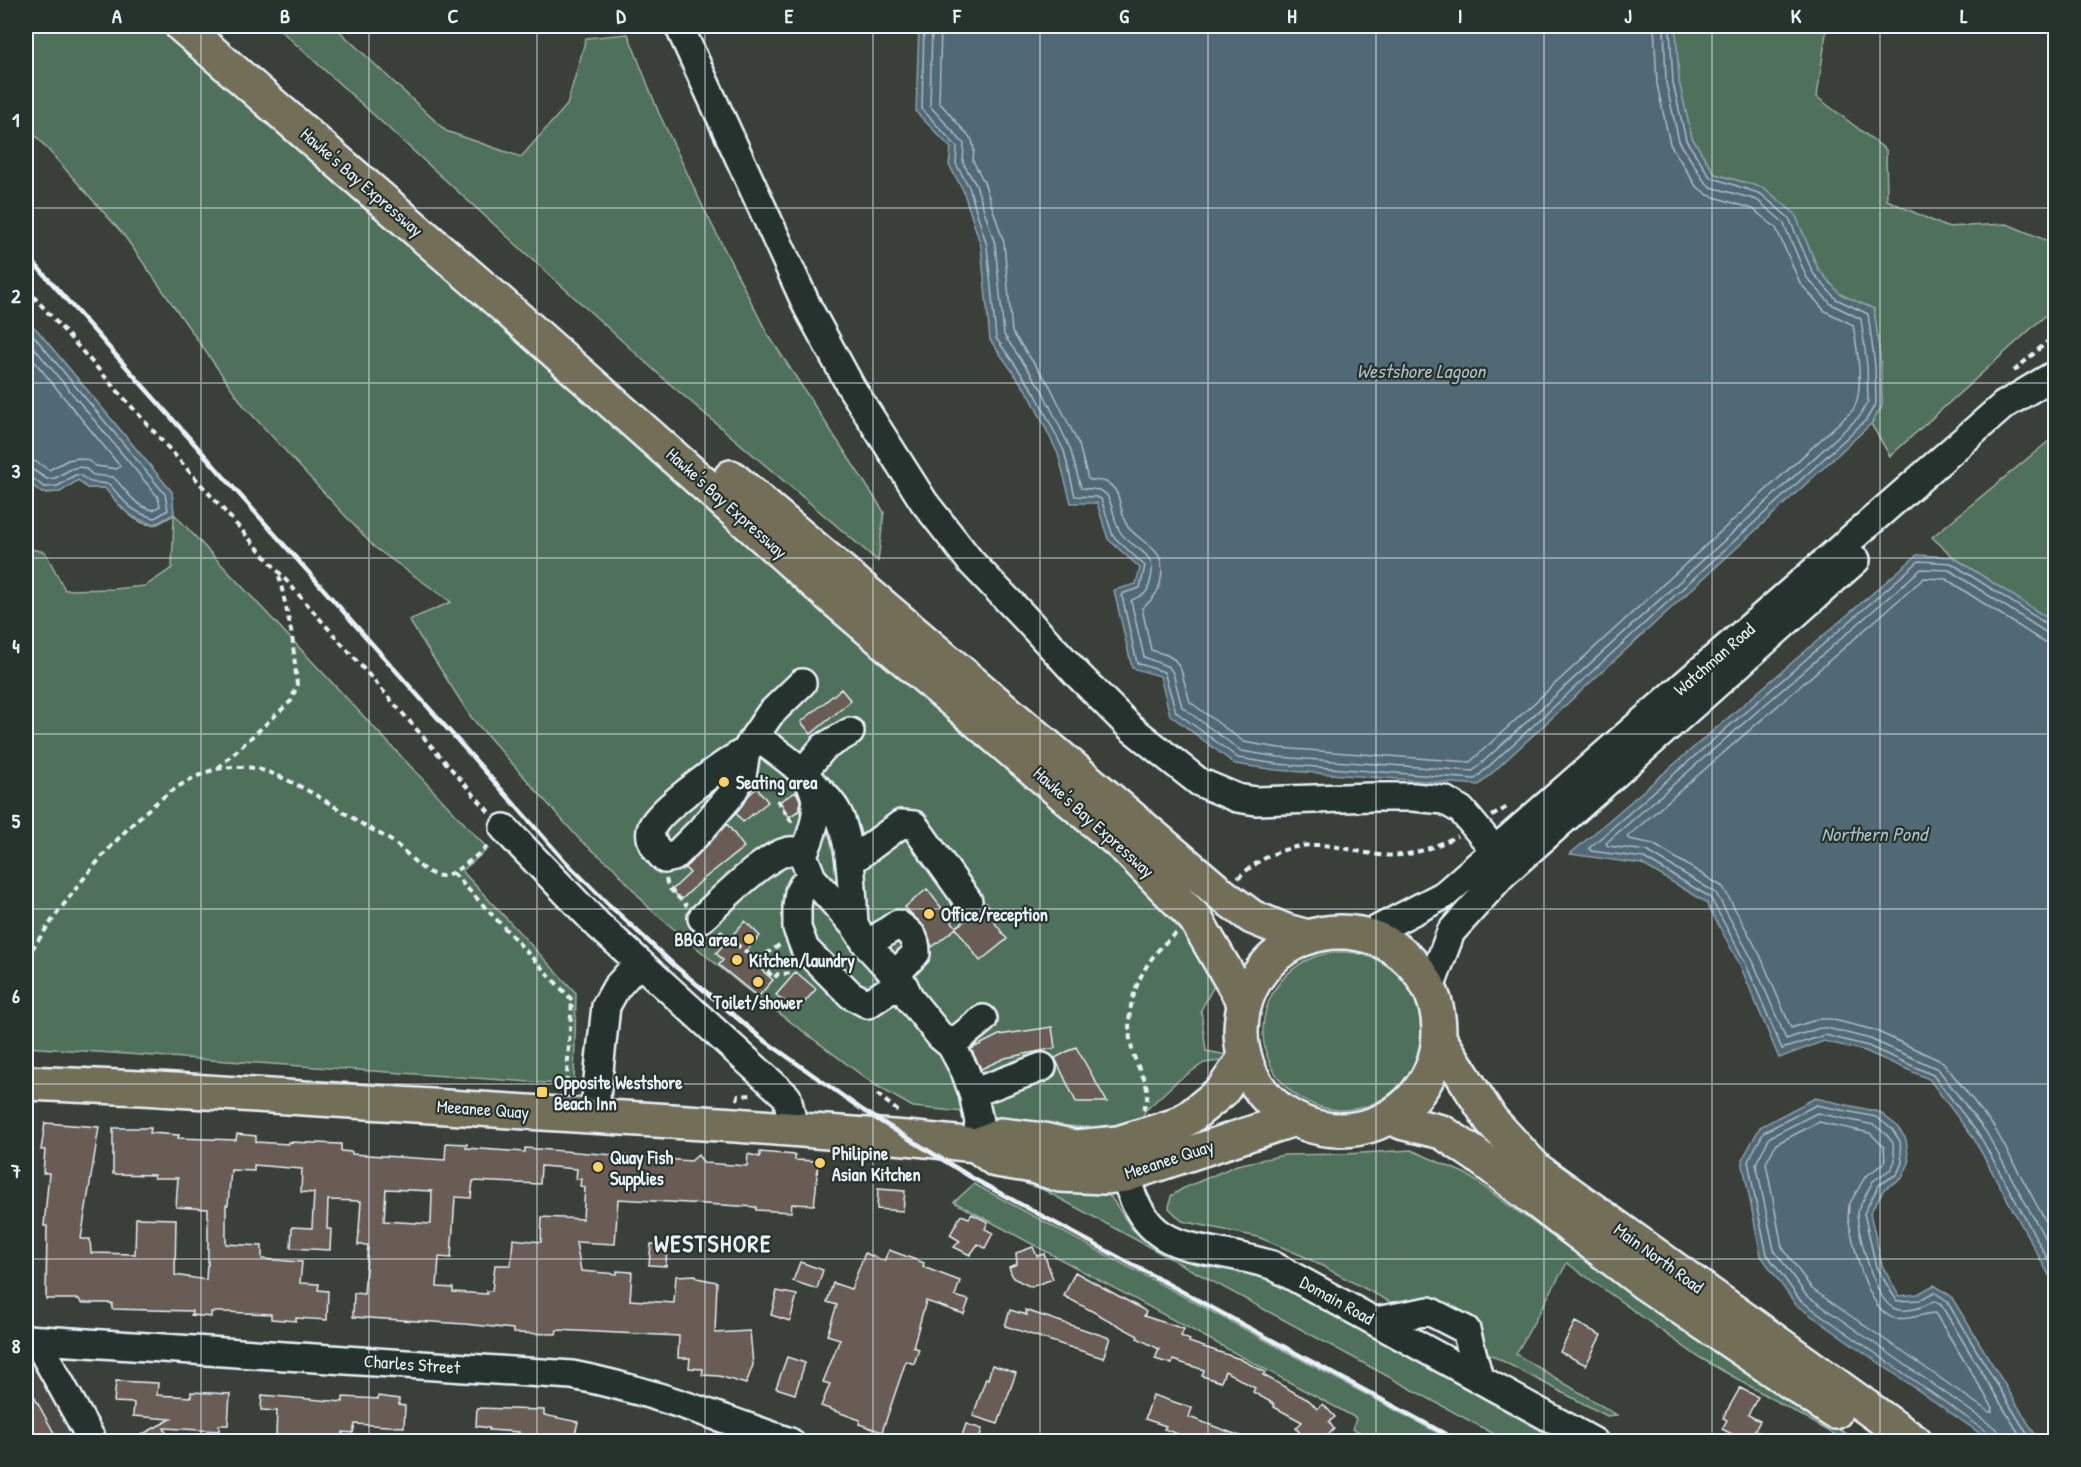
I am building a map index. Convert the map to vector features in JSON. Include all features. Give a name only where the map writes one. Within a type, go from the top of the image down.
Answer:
[{"type":"main road","name":"Hawke's Bay Expressway","points":[[182,26],[548,345],[822,589],[1126,848],[1195,918],[1245,1004]]},
{"type":"main road","name":"Hawke's Bay Expressway","points":[[211,26],[646,404],[1221,894],[1252,917],[1308,937]]},
{"type":"main road","points":[[1327,932],[1367,935],[1393,946],[1408,958],[1430,988],[1438,1014],[1439,1038],[1435,1062],[1424,1084],[1409,1103],[1389,1117],[1358,1129],[1325,1129],[1294,1119],[1272,1103],[1255,1083],[1245,1058],[1241,1031],[1245,1004],[1254,982],[1268,963],[1287,948],[1308,937],[1327,932]]},
{"type":"main road","name":"Main North Road","points":[[1439,1038],[1491,1120],[1537,1170],[1915,1442]]},
{"type":"main road","name":"Meeanee Quay","points":[[26,1083],[142,1088],[795,1129],[976,1145],[1000,1136],[1044,1140],[1075,1147],[1118,1143],[1174,1126],[1190,1118],[1222,1090],[1245,1058]]},
{"type":"main road","name":"Main North Road","points":[[1389,1117],[1442,1132],[1643,1282],[1878,1442]]},
{"type":"main road","name":"Meeanee Quay","points":[[976,1145],[996,1160],[1033,1166],[1060,1175],[1104,1177],[1125,1175],[1294,1119]]},
{"type":"street","points":[[679,26],[808,308],[857,396],[924,502],[971,562],[1077,674],[1131,728],[1199,782],[1219,792],[1236,798],[1256,801],[1373,797],[1444,800],[1461,810],[1503,859]]},
{"type":"street","name":"Watchman Road","points":[[1430,988],[1451,932],[1475,903],[1503,859],[2004,405],[2055,375]]},
{"type":"street","name":"Watchman Road","points":[[1367,935],[1444,895],[1503,859],[2006,426],[2055,396]]},
{"type":"street","points":[[802,683],[770,714],[751,744],[807,777],[838,812],[850,862],[861,935]]},
{"type":"street","points":[[850,732],[824,747],[807,777],[816,813],[803,885],[799,892],[797,928],[805,948],[852,995],[868,1004],[899,980],[916,953],[916,940],[911,933],[898,924],[861,935]]},
{"type":"street","points":[[850,862],[901,824],[914,825],[968,901]]},
{"type":"street","points":[[504,828],[598,926],[787,1097],[795,1129]]},
{"type":"street","points":[[809,856],[826,828],[844,832]]},
{"type":"street","points":[[702,918],[756,870],[777,855],[792,850],[809,856],[861,935],[899,980],[910,999],[940,1036],[951,1045],[965,1071],[973,1093],[979,1122],[976,1145]]},
{"type":"street","points":[[594,1116],[606,1006],[616,988],[639,962]]},
{"type":"street","points":[[951,1045],[982,1019]]},
{"type":"street","points":[[973,1093],[1042,1067]]},
{"type":"street","name":"Domain Road","points":[[1118,1143],[1125,1175],[1139,1210],[1156,1232],[1185,1246],[1247,1257],[1272,1265],[1594,1442]]},
{"type":"street","points":[[35,1339],[93,1442]]},
{"type":"street","name":"Charles Street","points":[[35,1339],[541,1372],[572,1376],[605,1381],[639,1391],[790,1442]]},
{"type":"path","points":[[26,288],[504,828],[486,847],[453,873],[441,876],[421,868],[397,845],[327,802],[276,776],[252,767],[216,770],[181,785],[143,816],[95,865],[65,901],[26,958]]},
{"type":"path","points":[[216,770],[291,701],[297,685],[292,635],[278,571]]},
{"type":"path","points":[[1231,884],[1252,865],[1280,850],[1306,845],[1330,846],[1377,855],[1401,855],[1441,844],[1459,834]]},
{"type":"path","points":[[1138,1118],[1145,1108],[1148,1097],[1146,1082],[1133,1052],[1130,1036],[1132,1004],[1144,970],[1162,944]]},
{"type":"path","points":[[757,960],[774,978],[778,975],[794,973]]},
{"type":"shaded area","points":[[26,1362],[31,1362],[76,1441],[26,1441]]},
{"type":"green space","points":[[26,26],[159,26],[601,412],[740,530],[872,656],[1119,861],[1182,932],[1217,980],[1201,1010],[1206,1051],[1245,1058],[1204,1063],[1176,1082],[1145,1111],[1141,1123],[1096,1128],[997,1121],[991,1109],[964,1112],[913,1107],[875,1085],[740,984],[650,909],[614,868],[580,840],[471,717],[409,620],[451,602],[374,547],[244,406],[123,234],[26,125]]},
{"type":"green space","points":[[276,26],[334,26],[446,131],[521,157],[567,105],[586,38],[628,34],[658,111],[704,209],[767,333],[884,512],[878,561],[664,379]]},
{"type":"green space","points":[[1680,26],[1827,26],[1817,97],[1886,150],[1887,200],[1946,227],[2007,224],[2055,244],[2055,307],[1890,456],[1871,424],[1882,406],[1881,365],[1874,309],[1840,294],[1818,269],[1795,214],[1764,188],[1715,174],[1692,138],[1679,82],[1676,30]]},
{"type":"green space","points":[[26,321],[37,330],[172,492],[174,514],[488,849],[462,871],[576,993],[574,1085],[26,1047],[26,548],[45,552],[65,590],[145,586],[172,568],[174,515],[157,524],[149,524],[128,513],[105,488],[87,488],[78,480],[60,492],[42,493],[26,480]]},
{"type":"green space","points":[[2055,436],[2055,623],[1953,557],[1932,537]]},
{"type":"green space","points":[[1342,952],[1357,953],[1372,958],[1386,965],[1398,975],[1408,987],[1415,1001],[1420,1016],[1420,1046],[1415,1061],[1408,1075],[1398,1087],[1386,1097],[1372,1104],[1357,1109],[1342,1110],[1327,1109],[1312,1104],[1298,1097],[1286,1087],[1276,1075],[1269,1061],[1264,1046],[1263,1031],[1264,1016],[1269,1001],[1276,987],[1286,975],[1298,965],[1312,958],[1327,953]]},
{"type":"green space","points":[[1411,1150],[1466,1174],[1640,1300],[1859,1441],[1846,1441],[1697,1356],[1567,1263],[1516,1354],[1617,1415],[1607,1416],[1303,1256],[1258,1237],[1182,1221],[1169,1208],[1171,1196],[1182,1189],[1237,1165],[1284,1155]]},
{"type":"green space","points":[[994,1173],[1098,1191],[1111,1197],[1132,1229],[1155,1248],[1190,1261],[1256,1273],[1572,1441],[1507,1441],[1044,1190]]},
{"type":"green space","points":[[974,1184],[1453,1441],[1380,1441],[1353,1429],[1356,1418],[954,1202]]},
{"type":"water","name":"Westshore Lagoon","points":[[919,26],[1680,26],[1676,30],[1679,82],[1692,138],[1715,174],[1764,188],[1795,214],[1818,269],[1840,294],[1874,309],[1881,365],[1882,406],[1871,424],[1479,785],[1276,770],[1235,764],[1170,715],[1160,676],[1132,668],[1114,590],[1136,584],[1140,568],[1108,539],[1097,503],[1071,503],[1058,454],[1030,396],[990,340],[981,246],[963,190],[949,165],[951,148],[916,112]]},
{"type":"water","points":[[26,321],[37,330],[172,492],[174,514],[155,524],[138,519],[126,512],[105,488],[87,488],[78,480],[60,492],[42,493],[26,480]]},
{"type":"water","name":"Northern Pond","points":[[1917,555],[1953,557],[2055,623],[2055,1286],[1974,1139],[1929,1079],[1865,1051],[1824,1041],[1779,1058],[1740,965],[1706,902],[1642,864],[1570,854]]},
{"type":"water","points":[[1815,1098],[1879,1112],[1896,1125],[1906,1139],[1909,1163],[1902,1178],[1884,1189],[1870,1213],[1882,1265],[1899,1296],[1918,1294],[1934,1285],[1951,1296],[2039,1441],[1991,1441],[1796,1305],[1761,1256],[1742,1160],[1760,1127]]},
{"type":"building","points":[[841,689],[851,701],[811,734],[801,722]]},
{"type":"building","points":[[757,788],[768,802],[743,822],[736,813]]},
{"type":"building","points":[[796,792],[800,800],[800,810],[789,817],[780,801]]},
{"type":"building","points":[[727,824],[744,847],[681,900],[672,890],[690,873],[685,868]]},
{"type":"building","points":[[927,889],[956,927],[978,913],[986,903],[1000,919],[995,923],[1007,939],[980,961],[956,928],[932,947],[925,928],[905,907]]},
{"type":"building","points":[[745,921],[760,936],[745,952],[752,958],[750,960],[773,980],[758,997],[719,965],[723,960],[716,953]]},
{"type":"building","points":[[796,972],[816,989],[797,1011],[776,995]]},
{"type":"building","points":[[1052,1027],[1055,1048],[1005,1058],[981,1069],[971,1049],[999,1035]]},
{"type":"building","points":[[1076,1047],[1107,1102],[1076,1102],[1055,1058]]},
{"type":"building","points":[[45,1123],[99,1127],[81,1239],[90,1239],[91,1253],[135,1254],[136,1218],[176,1219],[175,1275],[206,1280],[208,1209],[176,1207],[178,1178],[113,1174],[113,1128],[151,1128],[150,1133],[179,1135],[178,1138],[236,1140],[237,1134],[256,1136],[256,1142],[341,1144],[341,1151],[352,1152],[352,1154],[445,1160],[446,1143],[467,1144],[466,1148],[525,1152],[525,1148],[691,1161],[698,1155],[704,1163],[747,1166],[748,1154],[760,1157],[760,1152],[795,1155],[795,1160],[818,1161],[814,1205],[792,1204],[791,1212],[756,1210],[756,1207],[618,1199],[615,1244],[576,1242],[581,1271],[617,1274],[617,1271],[632,1272],[630,1300],[674,1303],[676,1276],[696,1275],[697,1278],[717,1282],[715,1333],[750,1331],[753,1365],[746,1384],[719,1376],[702,1375],[703,1369],[689,1368],[690,1358],[678,1358],[679,1336],[557,1330],[556,1334],[513,1333],[513,1329],[465,1324],[353,1317],[354,1293],[364,1294],[368,1245],[358,1245],[361,1201],[328,1200],[327,1229],[331,1229],[330,1250],[291,1248],[292,1227],[312,1228],[314,1193],[301,1192],[302,1169],[254,1165],[254,1171],[231,1170],[228,1205],[226,1205],[226,1244],[262,1246],[262,1259],[302,1262],[300,1283],[319,1284],[318,1290],[328,1291],[327,1320],[296,1318],[296,1321],[271,1319],[271,1314],[224,1312],[211,1312],[211,1317],[191,1315],[192,1311],[112,1309],[112,1303],[81,1303],[79,1299],[46,1299],[47,1226],[44,1226],[49,1173],[43,1173],[45,1150],[41,1150]],"holes":[[[541,1166],[577,1169],[576,1179],[581,1179],[580,1186],[585,1187],[583,1219],[542,1217],[541,1242],[513,1239],[511,1265],[495,1265],[492,1291],[487,1291],[487,1294],[453,1292],[453,1288],[437,1287],[439,1257],[451,1258],[455,1197],[471,1198],[473,1181],[540,1184]],[[386,1189],[432,1191],[431,1224],[384,1221]]]},
{"type":"building","points":[[878,1189],[905,1191],[903,1211],[877,1209]]},
{"type":"building","points":[[972,1214],[988,1222],[985,1229],[993,1233],[985,1248],[978,1244],[970,1255],[954,1247],[960,1241],[950,1235],[961,1215],[969,1218]]},
{"type":"building","points":[[651,1244],[667,1245],[666,1266],[649,1265]]},
{"type":"building","points":[[1033,1247],[1037,1256],[1044,1254],[1053,1279],[1031,1287],[1013,1278],[1009,1267],[1017,1264],[1016,1253]]},
{"type":"building","points":[[889,1250],[924,1263],[923,1267],[960,1281],[955,1296],[969,1300],[964,1314],[926,1301],[913,1347],[919,1349],[914,1364],[906,1361],[882,1432],[859,1424],[860,1420],[821,1406],[830,1384],[823,1382],[840,1339],[827,1335],[837,1305],[827,1302],[833,1283],[851,1289],[865,1253],[884,1261]]},
{"type":"building","points":[[800,1262],[823,1270],[817,1289],[793,1281]]},
{"type":"building","points":[[1075,1272],[1142,1309],[1146,1312],[1144,1316],[1184,1329],[1181,1336],[1190,1340],[1189,1342],[1240,1359],[1265,1372],[1263,1375],[1310,1401],[1317,1409],[1323,1404],[1335,1417],[1329,1422],[1334,1429],[1321,1442],[1307,1442],[1296,1428],[1302,1422],[1274,1407],[1274,1404],[1253,1392],[1255,1388],[1225,1371],[1221,1382],[1202,1376],[1204,1370],[1173,1360],[1172,1364],[1155,1359],[1159,1349],[1064,1296]]},
{"type":"building","points":[[777,1291],[797,1295],[790,1321],[771,1315]]},
{"type":"building","points":[[1010,1310],[1027,1315],[1025,1310],[1110,1338],[1103,1358],[1005,1326]]},
{"type":"building","points":[[1575,1322],[1601,1335],[1586,1365],[1560,1352]]},
{"type":"building","points":[[787,1357],[805,1363],[795,1394],[776,1388]]},
{"type":"building","points":[[992,1365],[1016,1373],[998,1424],[973,1416]]},
{"type":"building","points":[[116,1381],[158,1383],[157,1395],[191,1397],[191,1392],[230,1394],[228,1425],[219,1425],[219,1431],[164,1428],[170,1442],[128,1442],[171,1419],[133,1416],[134,1403],[114,1402]]},
{"type":"building","points":[[26,1382],[59,1442],[26,1442]]},
{"type":"building","points":[[1740,1388],[1758,1397],[1748,1415],[1760,1421],[1755,1430],[1776,1442],[1747,1442],[1722,1429],[1727,1420],[1723,1418]]},
{"type":"building","points":[[262,1395],[343,1402],[343,1397],[378,1399],[378,1396],[399,1399],[399,1405],[405,1406],[404,1427],[355,1424],[353,1433],[343,1432],[343,1442],[309,1442],[309,1437],[276,1435],[277,1411],[261,1410]]},
{"type":"building","points":[[1153,1395],[1192,1408],[1189,1417],[1251,1440],[1251,1442],[1199,1442],[1164,1429],[1166,1426],[1145,1419]]},
{"type":"building","points":[[477,1408],[544,1410],[544,1415],[578,1422],[573,1442],[519,1442],[519,1432],[489,1430],[489,1428],[476,1426]]},
{"type":"building","points":[[966,1424],[982,1429],[978,1442],[960,1442]]},
{"type":"railway","points":[[26,254],[563,859],[675,966],[761,1038],[864,1111],[974,1179],[1460,1442]]},
{"type":"place","name":"Seating area","points":[[724,782]]},
{"type":"place","name":"Office/reception","points":[[929,914]]},
{"type":"place","name":"BBQ area","points":[[749,939]]},
{"type":"place","name":"Kitchen/laundry","points":[[737,960]]},
{"type":"place","name":"Toilet/shower","points":[[758,982]]},
{"type":"place","name":"Opposite Westshore Beach Inn","points":[[542,1092]]},
{"type":"place","name":"Philipine Asian Kitchen","points":[[820,1163]]},
{"type":"place","name":"Quay Fish Supplies","points":[[598,1167]]},
{"type":"district","name":"WESTSHORE","points":[[713,1243]]}]
